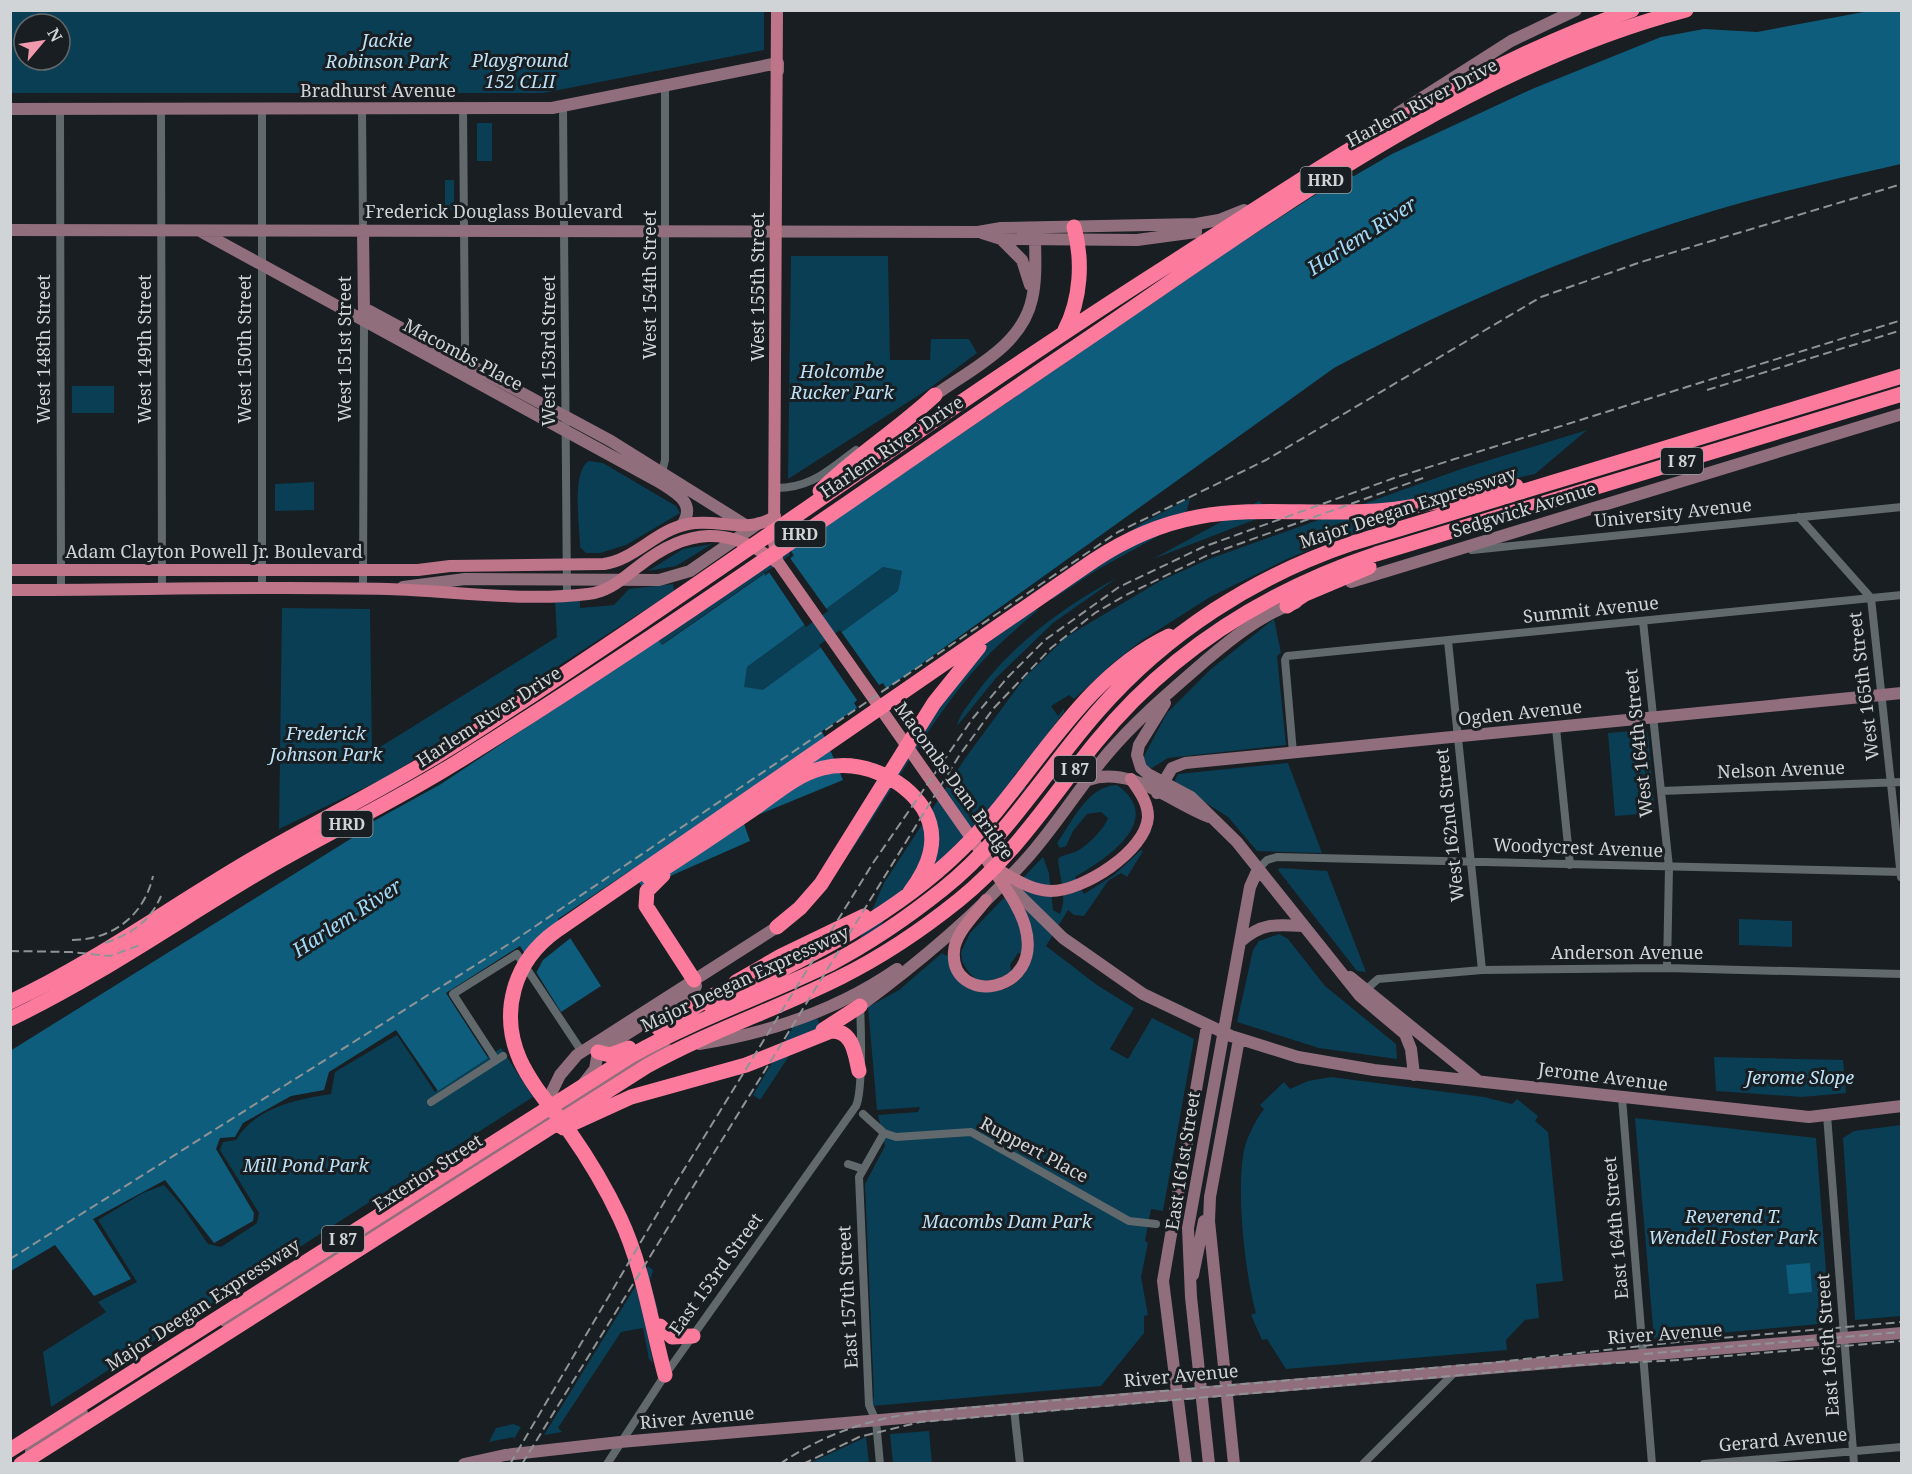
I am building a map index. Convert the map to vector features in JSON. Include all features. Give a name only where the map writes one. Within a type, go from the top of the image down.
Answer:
[{"type":"highway","name":"Harlem River Drive","points":[[10,1002],[80,966],[253,859],[439,755],[673,612],[793,520],[968,395],[1364,141],[1427,104],[1509,62],[1632,10]]},
{"type":"highway","name":"Harlem River Drive","points":[[10,1018],[92,977],[262,871],[450,766],[673,612],[994,402],[1264,219],[1378,147],[1479,92],[1592,42],[1686,10]]},
{"type":"highway","points":[[1196,228],[1264,219]]},
{"type":"highway","points":[[994,402],[1057,344],[1067,327],[1078,289],[1076,233]]},
{"type":"highway","name":"Major Deegan Expressway","points":[[10,1450],[579,1088],[677,1030],[808,974],[870,941],[919,908],[979,856],[1010,824],[1098,710],[1147,662],[1190,626],[1252,587],[1322,554],[1902,376]]},
{"type":"highway","name":"Major Deegan Expressway","points":[[19,1464],[619,1082],[673,1051],[829,983],[880,955],[960,899],[997,865],[1029,829],[1116,718],[1160,674],[1196,645],[1242,614],[1303,581],[1376,554],[1902,394]]},
{"type":"highway","points":[[793,520],[834,478],[902,426],[935,395]]},
{"type":"highway","points":[[668,1370],[622,1221],[604,1186],[570,1133],[527,1073],[512,1035],[510,1010],[512,994],[520,972],[530,955],[556,931],[1105,553],[1170,523],[1197,516],[1238,511],[1376,511],[1421,505],[1500,488],[1561,480]]},
{"type":"highway","points":[[1287,606],[1337,579],[1463,527]]},
{"type":"highway","points":[[777,927],[800,908],[821,884],[950,681],[1005,622]]},
{"type":"highway","points":[[677,1030],[697,1011],[831,945],[910,892],[971,841],[1026,776],[1076,711],[1113,674],[1149,646],[1190,626]]},
{"type":"highway","points":[[570,1133],[521,1040],[518,1009],[525,981],[536,961],[556,941],[806,774],[832,766],[857,766],[895,781],[916,800],[927,816],[932,834],[931,852],[926,867],[910,892]]},
{"type":"highway","points":[[675,863],[646,894],[646,906],[694,980]]},
{"type":"highway","points":[[591,1049],[609,1056],[625,1050],[751,973],[840,926],[894,903]]},
{"type":"highway","points":[[516,1148],[631,1097],[746,1065],[833,1028],[860,1006]]},
{"type":"highway","points":[[833,1028],[843,1033],[851,1042],[859,1071]]},
{"type":"highway","points":[[657,1331],[672,1336],[693,1336]]},
{"type":"main road","name":"West 155th Street","points":[[768,537],[774,516],[777,10]]},
{"type":"main road","name":"Harlem River Drive","points":[[1196,228],[1250,207],[1511,41],[1576,10]]},
{"type":"main road","name":"Bradhurst Avenue","points":[[10,109],[563,107],[778,63]]},
{"type":"main road","name":"Adam Clayton Powell Jr. Boulevard","points":[[390,589],[465,579],[641,581],[677,576],[696,567],[765,519],[773,506],[776,488],[778,63]]},
{"type":"main road","points":[[1110,227],[1110,240]]},
{"type":"main road","name":"Frederick Douglass Boulevard","points":[[978,232],[1001,239],[1035,234],[1076,233],[1110,227],[1155,232]]},
{"type":"main road","name":"Frederick Douglass Boulevard","points":[[10,230],[978,232],[1001,228],[1035,234]]},
{"type":"main road","name":"Frederick Douglass Boulevard","points":[[1076,233],[1110,240],[1196,228]]},
{"type":"main road","name":"Macombs Place","points":[[199,231],[262,266],[364,314],[461,367],[565,430],[661,478],[768,537],[778,563]]},
{"type":"main road","name":"West 151st Street","points":[[363,231],[364,314]]},
{"type":"main road","name":"Harlem River Drive","points":[[935,395],[1010,341],[1022,326],[1032,298],[1035,234]]},
{"type":"main road","points":[[1001,239],[1022,260],[1032,298]]},
{"type":"main road","name":"Macombs Place","points":[[461,367],[565,416],[661,478],[686,504],[687,516],[682,525]]},
{"type":"main road","name":"Sedgwick Avenue","points":[[1179,685],[1233,639],[1287,606],[1365,577],[1902,414]]},
{"type":"main road","points":[[742,524],[763,523],[774,516]]},
{"type":"main road","name":"Adam Clayton Powell Jr. Boulevard","points":[[418,570],[450,566],[567,568],[616,562],[658,535],[682,525],[709,521],[742,524]]},
{"type":"main road","name":"Adam Clayton Powell Jr. Boulevard","points":[[10,590],[390,589],[465,594],[567,592],[593,594],[611,587],[637,567],[677,542],[702,536],[721,536],[748,543],[778,563]]},
{"type":"main road","points":[[721,536],[768,537]]},
{"type":"main road","name":"Macombs Dam Bridge","points":[[778,563],[971,841],[1036,914],[1087,957],[1143,994],[1189,1018],[1236,1038],[1316,1061],[1477,1080]]},
{"type":"main road","name":"Adam Clayton Powell Jr. Boulevard","points":[[10,570],[418,570],[450,573],[465,579]]},
{"type":"main road","points":[[465,579],[465,594]]},
{"type":"main road","points":[[860,1006],[908,970],[986,900],[1031,854],[1132,727],[1179,685]]},
{"type":"main road","points":[[1160,787],[1143,770],[1137,752],[1151,722],[1179,685]]},
{"type":"main road","name":"Ogden Avenue","points":[[1160,787],[1172,768],[1181,764],[1902,693]]},
{"type":"main road","points":[[1088,780],[1110,776],[1131,779],[1191,796],[1237,842],[1339,970],[1406,1034],[1412,1049],[1414,1074]]},
{"type":"main road","points":[[991,866],[1044,891],[1068,889],[1088,881],[1118,860],[1144,830],[1147,808],[1131,779]]},
{"type":"main road","points":[[986,900],[956,943],[953,952],[957,968],[969,981],[990,987],[1005,984],[1022,966],[1028,948],[1026,928],[991,866]]},
{"type":"main road","name":"East 161st Street","points":[[1209,1464],[1190,1284],[1188,1228],[1250,887],[1258,869]]},
{"type":"main road","points":[[1240,942],[1252,931],[1268,924],[1303,926]]},
{"type":"main road","points":[[536,1125],[564,1069],[591,1049],[691,994],[696,986],[694,980],[777,927]]},
{"type":"main road","points":[[550,1116],[650,1055],[751,1034],[823,1009],[870,987],[950,932]]},
{"type":"main road","points":[[1363,992],[1477,1080]]},
{"type":"main road","name":"East 161st Street","points":[[1186,1464],[1163,1295],[1166,1265],[1210,1027]]},
{"type":"main road","name":"East 161st Street","points":[[1233,1464],[1209,1234],[1210,1197],[1236,1038]]},
{"type":"main road","name":"Exterior Street","points":[[19,1464],[76,1416],[232,1317],[248,1310],[550,1116],[592,1074],[597,1063],[591,1049]]},
{"type":"main road","name":"Jerome Avenue","points":[[1477,1080],[1622,1098],[1809,1117],[1902,1106]]},
{"type":"main road","points":[[1190,1284],[1210,1197]]},
{"type":"main road","points":[[1188,1228],[1216,1307]]},
{"type":"main road","points":[[1166,1265],[1188,1228]]},
{"type":"main road","name":"Exterior Street","points":[[28,1464],[71,1427],[236,1322],[248,1310]]},
{"type":"main road","name":"River Avenue","points":[[464,1464],[505,1455],[620,1442],[1902,1333]]},
{"type":"street","points":[[777,10],[778,63]]},
{"type":"street","name":"West 154th Street","points":[[661,478],[665,460],[667,230],[665,86]]},
{"type":"street","name":"West 153rd Street","points":[[563,107],[566,230],[567,592]]},
{"type":"street","name":"West 148th Street","points":[[60,109],[61,590]]},
{"type":"street","name":"West 149th Street","points":[[161,109],[162,590]]},
{"type":"street","name":"West 150th Street","points":[[262,109],[262,590]]},
{"type":"street","name":"West 151st Street","points":[[362,109],[363,231]]},
{"type":"street","points":[[461,367],[464,231],[463,109]]},
{"type":"street","name":"West 151st Street","points":[[363,589],[364,314]]},
{"type":"street","name":"Harlem River Drive","points":[[776,488],[803,486],[815,480],[935,395]]},
{"type":"street","name":"University Avenue","points":[[1447,552],[1902,507]]},
{"type":"street","name":"West 165th Street","points":[[1799,517],[1870,598],[1897,782],[1902,878]]},
{"type":"street","name":"Summit Avenue","points":[[1293,753],[1285,657],[1902,595]]},
{"type":"street","name":"West 164th Street","points":[[1643,621],[1668,867],[1667,969]]},
{"type":"street","name":"West 162nd Street","points":[[1448,641],[1482,970]]},
{"type":"street","points":[[1556,728],[1569,865]]},
{"type":"street","name":"Nelson Avenue","points":[[1661,791],[1897,782]]},
{"type":"street","name":"Woodycrest Avenue","points":[[1258,869],[1267,860],[1277,857],[1901,872]]},
{"type":"street","points":[[431,1102],[499,1058],[453,994],[516,954],[591,1049]]},
{"type":"street","name":"Anderson Avenue","points":[[1363,992],[1373,981],[1383,978],[1482,970],[1667,969],[1902,974]]},
{"type":"street","points":[[859,1071],[862,1046],[860,1006]]},
{"type":"street","name":"East 153rd Street","points":[[607,1464],[668,1370],[856,1106],[860,1095],[859,1071]]},
{"type":"street","name":"East 164th Street","points":[[1622,1098],[1652,1464]]},
{"type":"street","points":[[863,1114],[884,1133]]},
{"type":"street","name":"East 165th Street","points":[[1827,1115],[1854,1464]]},
{"type":"street","name":"Ruppert Place","points":[[884,1133],[906,1138],[971,1132],[1129,1221],[1156,1224]]},
{"type":"street","name":"East 157th Street","points":[[880,1464],[876,1421],[870,1405],[859,1177],[884,1133]]},
{"type":"street","points":[[848,1164],[863,1169]]},
{"type":"street","points":[[1364,1464],[1456,1371]]},
{"type":"street","points":[[1014,1409],[1020,1464]]},
{"type":"street","name":"Gerard Avenue","points":[[1704,1464],[1902,1447]]},
{"type":"green space","name":"Jackie Robinson Park","points":[[10,11],[764,11],[764,50],[543,93],[11,93]]},
{"type":"green space","points":[[477,123],[492,123],[492,161],[477,161]]},
{"type":"green space","points":[[445,180],[454,180],[454,210],[445,210]]},
{"type":"green space","name":"Holcombe Rucker Park","points":[[791,256],[888,256],[890,360],[930,360],[931,339],[969,339],[977,353],[930,388],[788,479]]},
{"type":"green space","points":[[72,386],[114,386],[114,413],[72,413]]},
{"type":"green space","points":[[1587,430],[1535,474],[1473,487],[1434,508],[1331,541],[1287,559],[1210,597],[1141,641],[1074,699],[1069,695],[1051,706],[1058,716],[1064,708],[1064,712],[1013,777],[1026,788],[914,897],[885,919],[879,928],[860,938],[884,883],[966,757],[1026,676],[1066,637],[1160,581],[1209,559],[1464,468]]},
{"type":"green space","points":[[589,461],[603,463],[676,506],[680,513],[626,545],[600,553],[586,553],[580,547],[578,488],[583,467]]},
{"type":"green space","points":[[314,482],[314,510],[275,511],[275,484]]},
{"type":"green space","points":[[1190,498],[1187,510],[1167,531],[1097,570],[1053,599],[1045,598],[1094,555],[1144,522]]},
{"type":"green space","points":[[1259,501],[1272,513],[1153,559]]},
{"type":"green space","points":[[712,544],[676,566],[648,571],[683,549]]},
{"type":"green space","points":[[791,550],[794,556],[765,576],[763,574],[661,645],[658,640]]},
{"type":"green space","points":[[883,567],[902,571],[898,591],[763,691],[743,687],[747,667]]},
{"type":"green space","points":[[1117,578],[1053,623],[996,678],[957,726],[964,711],[987,679],[1020,645],[1057,615]]},
{"type":"green space","name":"Frederick Johnson Park","points":[[673,584],[674,591],[387,777],[279,829],[282,608],[370,609],[372,752],[557,637],[555,599],[580,600],[580,608],[614,605],[629,589]]},
{"type":"green space","points":[[1039,609],[993,650],[943,710],[847,857],[945,695],[985,645],[1031,611]]},
{"type":"green space","points":[[1274,619],[1281,653],[1277,656],[1286,745],[1168,758],[1152,768],[1146,766],[1143,758],[1167,713],[1211,669]]},
{"type":"green space","points":[[1644,730],[1648,733],[1655,813],[1615,816],[1608,733]]},
{"type":"green space","points":[[1288,763],[1322,853],[1257,851],[1228,817],[1176,784],[1175,780],[1178,774]]},
{"type":"green space","name":"Macombs Dam Park","points":[[1117,785],[1131,798],[1136,811],[1134,824],[1115,849],[1075,877],[1084,894],[1114,875],[1141,850],[1143,851],[1127,877],[1121,873],[1108,881],[1084,916],[1074,915],[1068,910],[1046,946],[1097,985],[1134,1008],[1110,1049],[1128,1059],[1152,1018],[1194,1039],[1163,1211],[1151,1209],[1145,1241],[1148,1243],[1141,1277],[1148,1315],[1144,1316],[1144,1333],[1101,1386],[872,1406],[874,1396],[865,1184],[885,1146],[878,1115],[918,1112],[920,1107],[877,1110],[868,1007],[899,990],[942,953],[949,957],[977,991],[997,991],[1012,986],[1018,981],[1032,957],[1018,953],[1010,965],[1012,972],[996,979],[983,981],[972,976],[962,961],[961,952],[970,933],[1043,857],[1049,873],[1053,910],[1060,914],[1063,893],[1058,859],[1086,845],[1100,832],[1108,818],[1101,812],[1087,814],[1073,831],[1066,846],[1060,848],[1057,843],[1089,798],[1097,791]]},
{"type":"green space","points":[[1280,868],[1327,871],[1366,972],[1357,971],[1278,870]]},
{"type":"green space","points":[[1739,919],[1792,921],[1792,947],[1739,945]]},
{"type":"green space","points":[[1279,934],[1288,939],[1325,986],[1396,1044],[1397,1059],[1319,1048],[1237,1022],[1253,950],[1259,941]]},
{"type":"green space","points":[[817,1018],[825,1037],[791,1053],[760,1100],[753,1095],[793,1027]]},
{"type":"green space","name":"Mill Pond Park","points":[[397,1035],[435,1092],[501,1048],[533,1097],[51,1407],[43,1352],[106,1312],[98,1302],[137,1282],[98,1220],[143,1193],[164,1185],[182,1206],[208,1244],[221,1247],[257,1223],[259,1213],[220,1150],[223,1142],[236,1140],[254,1120],[278,1107],[331,1094],[335,1072]]},
{"type":"green space","name":"Jerome Slope","points":[[1714,1057],[1843,1060],[1846,1093],[1802,1097],[1716,1091]]},
{"type":"green space","points":[[1331,1077],[1484,1097],[1512,1104],[1517,1099],[1538,1116],[1535,1121],[1548,1132],[1563,1281],[1536,1284],[1539,1318],[1525,1320],[1506,1340],[1507,1350],[1286,1369],[1267,1339],[1262,1340],[1251,1315],[1256,1313],[1245,1254],[1241,1183],[1245,1146],[1264,1109],[1260,1105],[1284,1082],[1290,1089],[1308,1081]]},
{"type":"green space","name":"Reverend T. Wendell Foster Park","points":[[1635,1118],[1816,1138],[1830,1323],[1654,1339]]},
{"type":"green space","name":"Reverend T. Wendell Foster Park","points":[[1901,1125],[1901,1316],[1855,1320],[1843,1138],[1854,1131]]},
{"type":"green space","points":[[648,1266],[653,1270],[650,1281],[658,1310],[646,1327],[653,1363],[649,1359],[643,1328],[621,1332],[558,1428],[562,1432],[544,1435]]},
{"type":"green space","points":[[513,1424],[521,1427],[514,1439],[513,1437],[489,1442],[496,1428]]},
{"type":"green space","points":[[929,1431],[932,1463],[893,1463],[890,1434]]},
{"type":"green space","points":[[866,1437],[869,1463],[810,1463]]},
{"type":"water","name":"Harlem River","points":[[1869,11],[1901,11],[1901,164],[1802,187],[1655,229],[1515,282],[1423,323],[1334,368],[889,687],[822,731],[843,780],[743,821],[750,841],[643,888],[631,870],[558,919],[601,986],[561,1012],[520,946],[446,993],[488,1058],[438,1091],[396,1030],[329,1072],[324,1090],[291,1096],[243,1123],[235,1137],[220,1138],[216,1149],[254,1213],[253,1221],[214,1243],[165,1180],[93,1219],[131,1279],[94,1296],[55,1245],[11,1271],[10,1051],[352,838],[354,832],[441,784],[658,640],[662,645],[764,574],[765,576],[794,556],[791,550],[1233,248],[1346,175],[1354,176],[1392,154],[1532,89],[1661,37],[1704,29],[1757,32]],"holes":[[[883,567],[902,571],[898,591],[763,690],[744,687],[747,667]]]},
{"type":"water","points":[[1810,1263],[1812,1292],[1789,1294],[1786,1265]]},
{"type":"pier","points":[[790,550],[793,555],[790,558],[828,611],[806,627],[769,572],[765,574],[763,571],[766,572],[790,555]]},
{"type":"pier","points":[[840,630],[879,685],[883,683],[886,688],[881,691],[884,695],[864,708],[862,705],[857,708],[854,703],[857,700],[819,645]]},
{"type":"pier","points":[[562,920],[573,936],[543,960],[535,975],[523,956]]},
{"type":"railway","points":[[10,1259],[512,942],[1118,532],[1266,460],[1541,297],[1641,262],[1902,184]]},
{"type":"railway","points":[[510,1464],[672,1189],[873,863],[973,718],[1008,677],[1045,640],[1119,587],[1203,547],[1397,477],[1902,320]]},
{"type":"railway","points":[[1707,390],[1902,330]]},
{"type":"railway","points":[[522,1464],[959,756],[993,709],[1051,648],[1095,613],[1124,596],[1208,555],[1426,477]]},
{"type":"railway","points":[[72,940],[100,936],[124,923],[142,903],[153,876]]},
{"type":"railway","points":[[105,943],[139,926],[157,905],[161,896]]},
{"type":"railway","points":[[10,951],[71,952],[110,956],[140,945]]},
{"type":"railway","points":[[780,1464],[829,1436],[882,1419],[919,1412],[1489,1363],[1677,1342],[1902,1322]]},
{"type":"railway","points":[[1644,1354],[1902,1332]]},
{"type":"railway","points":[[803,1464],[859,1437],[920,1422],[1577,1365],[1680,1360],[1902,1341]]},
{"type":"park label","name":"Playground 152 CLII","points":[[520,71]]}]
